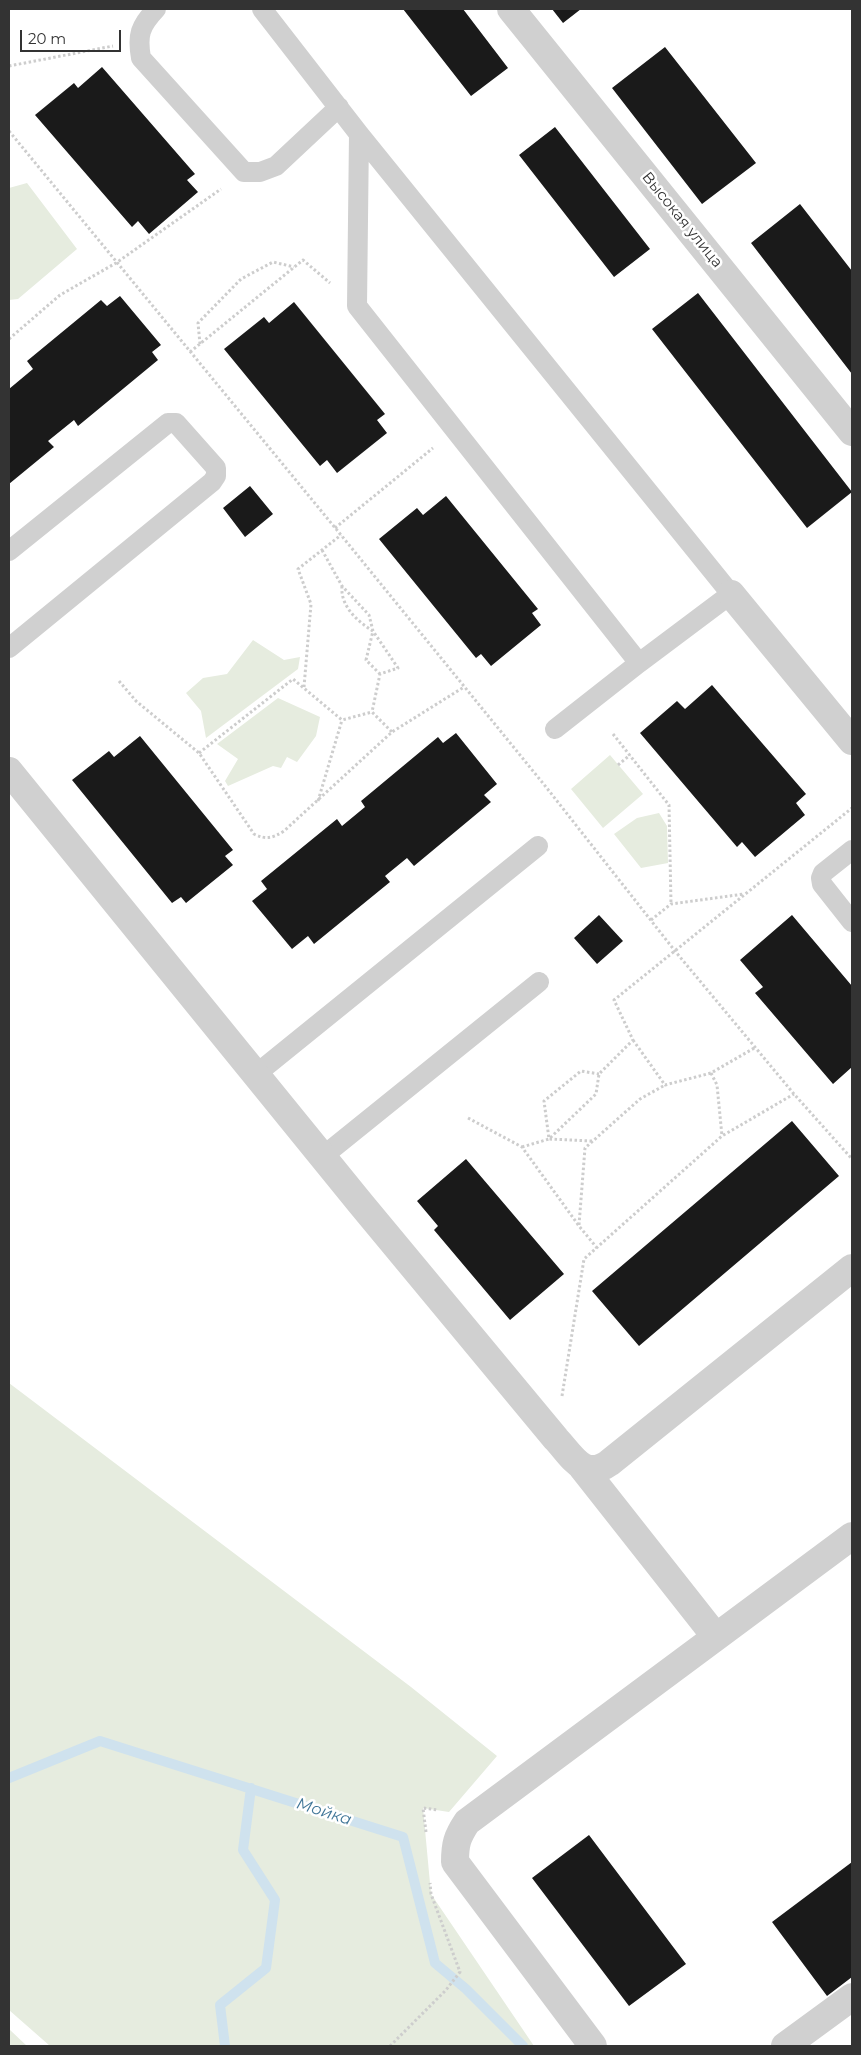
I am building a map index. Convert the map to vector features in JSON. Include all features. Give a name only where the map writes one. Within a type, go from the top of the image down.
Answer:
[{"type":"street","name":"Высокая улица","points":[[511,9],[852,432]]},
{"type":"street","points":[[731,594],[852,741]]},
{"type":"street","points":[[9,771],[322,1157],[556,1439],[582,1467],[716,1637]]},
{"type":"street","points":[[582,1467],[592,1470],[601,1469],[610,1463],[852,1268]]},
{"type":"street","points":[[593,2046],[455,1862],[455,1845],[467,1822],[852,1536]]},
{"type":"street","points":[[785,2046],[852,1997]]},
{"type":"lane","points":[[156,9],[142,26],[138,42],[141,58],[244,172],[260,172],[276,166],[339,107]]},
{"type":"lane","points":[[262,9],[359,134],[731,594],[555,729]]},
{"type":"lane","points":[[359,134],[357,306],[639,664]]},
{"type":"lane","points":[[9,550],[168,423],[176,423],[216,468],[216,476],[212,482],[9,648]]},
{"type":"lane","points":[[255,1075],[538,846]]},
{"type":"lane","points":[[852,850],[823,872],[821,878],[822,884],[852,922]]},
{"type":"lane","points":[[322,1157],[539,982]]},
{"type":"path","points":[[9,66],[138,42]]},
{"type":"path","points":[[9,131],[341,535],[675,950],[794,1094],[852,1159]]},
{"type":"path","points":[[9,339],[60,295],[116,263],[244,172]]},
{"type":"path","points":[[190,352],[303,260],[357,306]]},
{"type":"path","points":[[200,345],[198,323],[241,279],[273,262],[295,267]]},
{"type":"path","points":[[335,528],[455,430]]},
{"type":"path","points":[[304,688],[311,604],[298,569],[341,535]]},
{"type":"path","points":[[322,550],[342,586],[369,614],[373,632],[366,660],[380,674]]},
{"type":"path","points":[[342,586],[341,595],[357,621],[373,632],[398,668],[380,674]]},
{"type":"path","points":[[372,712],[380,674]]},
{"type":"path","points":[[199,753],[293,679],[342,720]]},
{"type":"path","points":[[119,681],[136,700],[199,753],[254,834],[262,838],[274,838],[318,801],[392,732],[464,687]]},
{"type":"path","points":[[372,712],[392,732]]},
{"type":"path","points":[[342,720],[372,712]]},
{"type":"path","points":[[318,801],[342,720]]},
{"type":"path","points":[[613,734],[669,805],[671,904]]},
{"type":"path","points":[[618,765],[630,755]]},
{"type":"path","points":[[665,1085],[633,1040],[614,1000],[852,808]]},
{"type":"path","points":[[651,920],[671,904],[746,894]]},
{"type":"path","points":[[549,1139],[596,1094],[600,1074],[633,1040]]},
{"type":"path","points":[[579,1226],[585,1148],[640,1099],[665,1085],[711,1073],[756,1046]]},
{"type":"path","points":[[549,1139],[544,1101],[581,1072],[600,1074]]},
{"type":"path","points":[[711,1073],[717,1085],[722,1136]]},
{"type":"path","points":[[556,1439],[584,1259],[722,1136],[794,1094]]},
{"type":"path","points":[[468,1118],[522,1147],[597,1248]]},
{"type":"path","points":[[522,1147],[549,1139],[593,1141]]},
{"type":"path","points":[[426,1837],[423,1808],[449,1812],[467,1822]]},
{"type":"path","points":[[390,2046],[446,1990],[460,1972],[431,1894],[430,1875]]},
{"type":"shaded area","points":[[27,183],[77,249],[18,299],[9,300],[9,188]]},
{"type":"shaded area","points":[[253,640],[284,660],[300,657],[298,669],[206,738],[201,711],[186,693],[203,678],[227,674]]},
{"type":"shaded area","points":[[278,698],[320,717],[316,736],[297,762],[287,757],[281,768],[273,766],[228,786],[225,781],[238,759],[217,744]]},
{"type":"shaded area","points":[[610,755],[643,794],[603,828],[571,789]]},
{"type":"shaded area","points":[[659,813],[667,826],[668,863],[641,868],[614,834],[637,818]]},
{"type":"shaded area","points":[[9,1383],[411,1687],[497,1756],[449,1812],[423,1808],[431,1894],[534,2046],[50,2046],[9,2010]]},
{"type":"shaded area","points":[[9,2029],[27,2046],[9,2046]]},
{"type":"building","points":[[403,9],[463,9],[508,68],[471,96]]},
{"type":"building","points":[[552,9],[581,9],[563,23]]},
{"type":"building","points":[[665,47],[756,163],[702,204],[612,88]]},
{"type":"building","points":[[102,67],[195,174],[187,180],[198,192],[149,234],[138,221],[132,227],[35,115],[74,83],[78,88]]},
{"type":"building","points":[[555,127],[650,249],[614,277],[519,155]]},
{"type":"building","points":[[800,204],[852,271],[852,374],[751,243]]},
{"type":"building","points":[[698,293],[852,492],[807,528],[652,329]]},
{"type":"building","points":[[120,296],[161,345],[152,352],[158,360],[78,426],[74,420],[48,441],[54,447],[9,484],[9,389],[33,369],[27,361],[101,300],[107,306]]},
{"type":"building","points":[[294,302],[385,414],[377,420],[387,433],[337,473],[327,460],[320,466],[224,349],[264,317],[269,323]]},
{"type":"building","points":[[250,486],[273,514],[245,537],[223,508]]},
{"type":"building","points":[[446,496],[538,609],[532,613],[541,625],[491,666],[481,654],[476,658],[379,539],[417,508],[423,515]]},
{"type":"building","points":[[712,685],[806,794],[796,803],[805,815],[755,857],[742,842],[737,847],[640,733],[677,701],[685,709]]},
{"type":"building","points":[[456,733],[497,784],[484,795],[491,802],[414,866],[407,858],[385,876],[390,882],[314,944],[308,936],[292,949],[252,901],[267,889],[261,881],[337,819],[342,826],[365,807],[361,801],[438,737],[443,743]]},
{"type":"building","points":[[140,736],[233,850],[225,856],[233,865],[186,903],[181,897],[172,903],[72,780],[109,751],[114,757]]},
{"type":"building","points":[[599,915],[623,941],[597,964],[574,938]]},
{"type":"building","points":[[792,915],[852,986],[852,1067],[833,1084],[755,993],[763,987],[740,960]]},
{"type":"building","points":[[792,1121],[839,1176],[639,1346],[592,1291]]},
{"type":"building","points":[[466,1159],[564,1274],[510,1320],[434,1230],[438,1226],[417,1201]]},
{"type":"building","points":[[589,1835],[686,1964],[629,2006],[532,1878]]},
{"type":"building","points":[[852,1862],[852,1977],[827,1996],[772,1922]]},
{"type":"waterway","name":"Мойка","points":[[9,1778],[100,1741],[403,1837],[435,1963],[466,1989],[523,2046]]},
{"type":"waterway","points":[[225,2046],[220,2005],[266,1968],[275,1900],[243,1850],[251,1788]]}]
